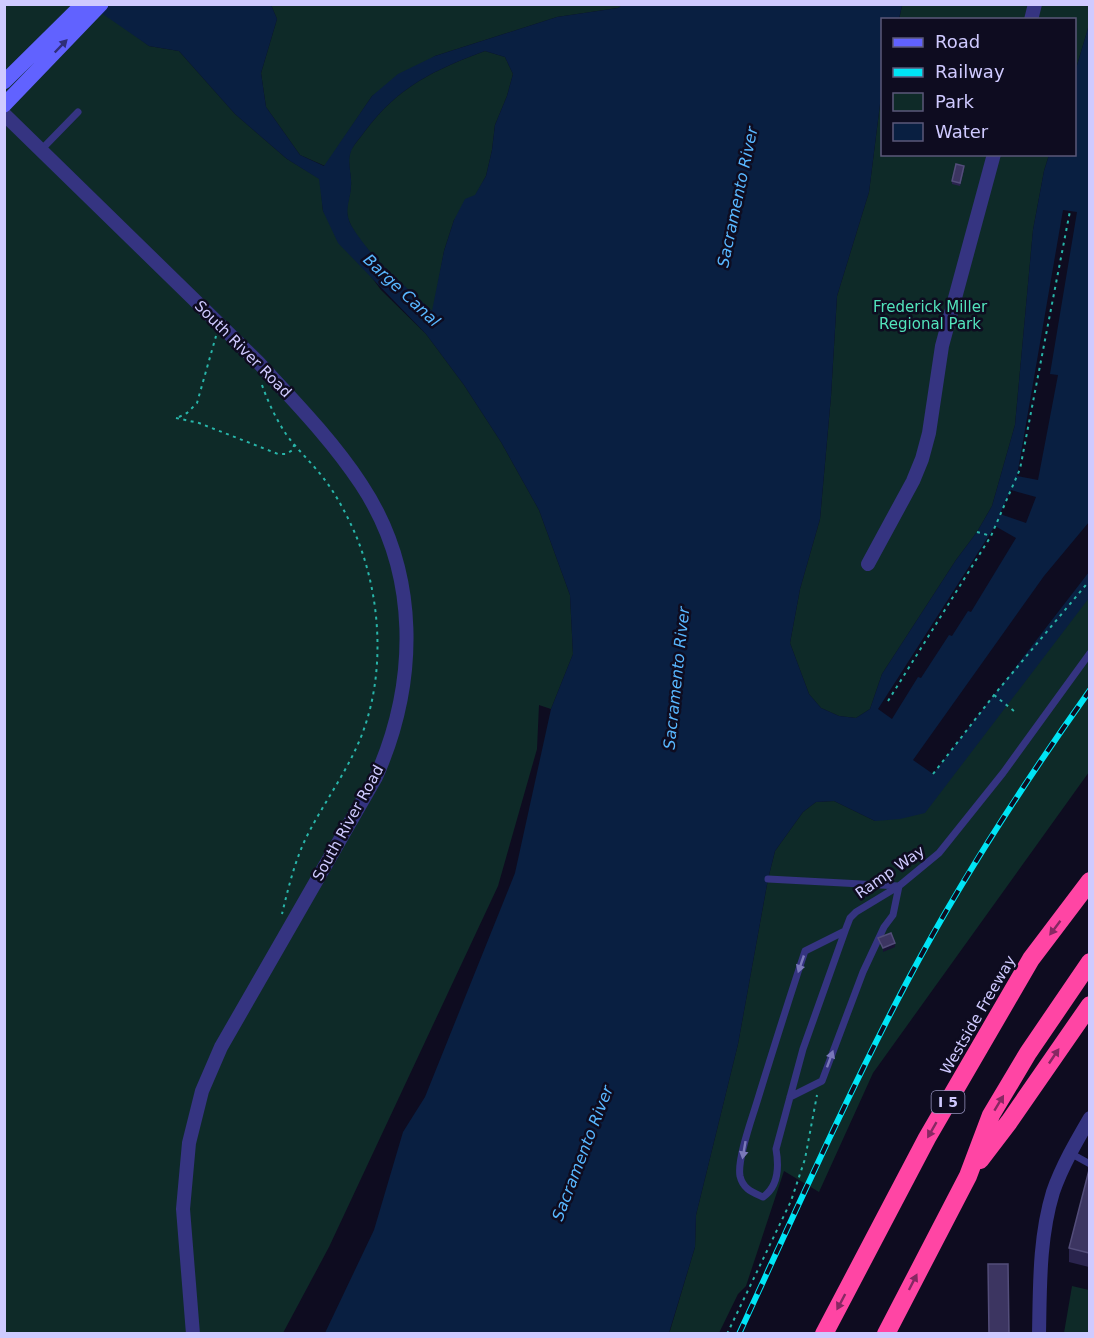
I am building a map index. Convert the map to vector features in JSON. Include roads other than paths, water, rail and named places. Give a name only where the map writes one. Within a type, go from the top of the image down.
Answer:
[{"type":"highway","name":"Westside Freeway","points":[[824,1334],[927,1138],[1031,959],[1089,881]]},
{"type":"highway","points":[[886,1334],[968,1176],[991,1115],[1028,1053],[1089,962]]},
{"type":"highway","points":[[968,1176],[1010,1122],[1089,1005]]},
{"type":"street","points":[[7,79],[83,4]]},
{"type":"street","points":[[4,105],[101,4]]},
{"type":"street","name":"South River Road","points":[[4,114],[258,362],[347,463],[373,503],[384,528],[398,574],[406,614],[406,676],[398,717],[376,777],[221,1047],[202,1091],[189,1143],[183,1209],[194,1334]]},
{"type":"street","points":[[868,564],[913,481],[922,459],[929,433],[942,346],[993,156]]},
{"type":"street","points":[[1039,1334],[1045,1223],[1053,1193],[1070,1153],[1089,1118]]},
{"type":"lane","points":[[41,150],[78,112]]},
{"type":"lane","name":"Ramp Way","points":[[845,931],[805,951],[783,1017],[745,1142],[740,1174],[742,1183],[748,1190],[763,1197],[770,1192],[775,1181],[778,1164],[776,1149],[803,1049],[850,918],[899,886],[939,853],[1003,773],[1089,653]]},
{"type":"lane","points":[[768,879],[899,886],[893,915],[884,927],[863,972],[822,1081],[790,1097]]},
{"type":"lane","points":[[1070,1153],[1089,1164]]},
{"type":"water","points":[[624,4],[902,5],[899,18],[881,18],[881,96],[869,192],[837,296],[820,519],[800,589],[790,643],[809,694],[821,708],[839,716],[856,718],[870,709],[882,674],[992,506],[1015,425],[1033,230],[1044,171],[1049,156],[1076,156],[1076,69],[1089,25],[1089,598],[925,813],[900,819],[875,821],[834,801],[816,802],[803,812],[775,851],[738,1044],[696,1215],[695,1247],[669,1333],[325,1333],[374,1230],[403,1132],[425,1097],[515,873],[551,709],[573,654],[570,595],[539,510],[501,442],[464,385],[426,334],[338,243],[323,211],[319,179],[287,159],[235,114],[179,51],[149,46],[100,12],[95,5],[271,5],[277,19],[261,73],[266,107],[300,155],[324,166],[372,96],[398,74],[435,56],[557,17],[618,8]],"holes":[[[485,51],[505,57],[513,74],[495,125],[486,176],[475,195],[465,199],[454,220],[444,251],[432,311],[378,260],[351,225],[347,210],[351,185],[350,153],[378,115],[391,102],[419,81],[450,65]]]},
{"type":"railway","points":[[739,1334],[886,1021],[929,941],[995,831],[1090,690]]},
{"type":"water label","name":"Sacramento River","points":[[737,197]]},
{"type":"water label","name":"Barge Canal","points":[[402,290]]},
{"type":"water label","name":"Sacramento River","points":[[676,678]]},
{"type":"water label","name":"Sacramento River","points":[[582,1153]]},
{"type":"park label","name":"Frederick Miller Regional Park","points":[[930,316]]}]
